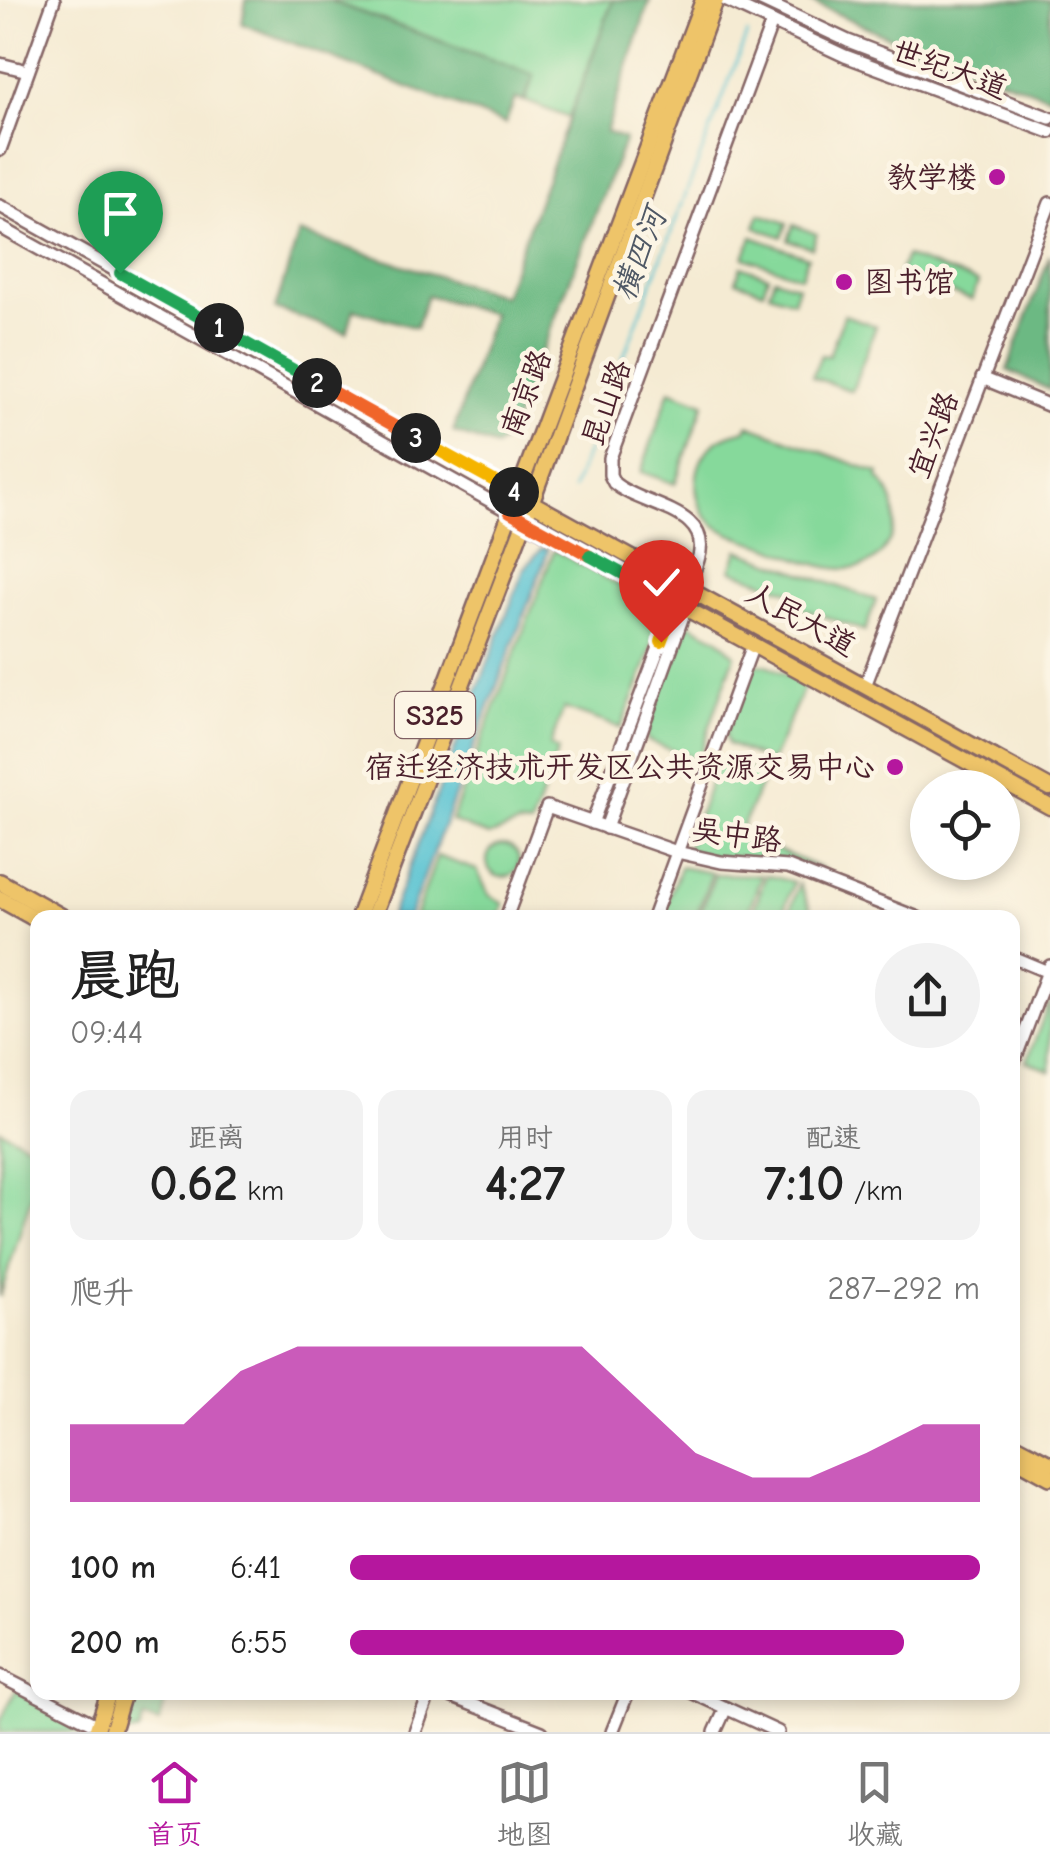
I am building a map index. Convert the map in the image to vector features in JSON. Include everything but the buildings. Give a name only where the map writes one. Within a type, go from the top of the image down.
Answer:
[{"type":"highway","points":[[0,882],[50,910]]},
{"type":"highway","points":[[0,899],[30,916]]},
{"type":"highway","points":[[1020,1448],[1050,1464]]},
{"type":"highway","points":[[1020,1460],[1050,1477]]},
{"type":"main road","name":"南京路","points":[[361,910],[703,0]]},
{"type":"main road","name":"南京路","points":[[376,910],[532,502],[716,0]]},
{"type":"main road","name":"人民大道","points":[[517,494],[1050,788]]},
{"type":"main road","name":"人民大道","points":[[510,512],[1050,807]]},
{"type":"main road","points":[[102,1730],[108,1700]]},
{"type":"main road","points":[[102,1730],[119,1700]]},
{"type":"street","points":[[0,150],[54,0]]},
{"type":"street","name":"世纪大道","points":[[724,0],[846,56],[1050,132]]},
{"type":"street","name":"世纪大道","points":[[762,0],[779,4],[848,41],[1050,118]]},
{"type":"street","name":"昆山路","points":[[688,588],[700,556],[700,534],[690,520],[619,488],[610,475],[610,458],[772,22]]},
{"type":"street","points":[[0,64],[28,72]]},
{"type":"street","name":"宜兴路","points":[[866,686],[1050,202]]},
{"type":"street","name":"人民大道","points":[[0,206],[517,494]]},
{"type":"street","name":"人民大道","points":[[0,227],[510,512]]},
{"type":"street","points":[[982,378],[1050,406]]},
{"type":"street","points":[[606,828],[688,588]]},
{"type":"street","points":[[592,823],[682,606]]},
{"type":"street","points":[[655,910],[754,645]]},
{"type":"street","name":"吴中路","points":[[509,910],[547,807],[677,852],[721,862],[788,867],[898,910]]},
{"type":"street","points":[[1020,960],[1049,969],[1020,1046]]},
{"type":"street","points":[[0,1676],[30,1692]]},
{"type":"street","points":[[45,1700],[102,1730]]},
{"type":"street","points":[[415,1732],[427,1700]]},
{"type":"street","points":[[460,1700],[542,1732]]},
{"type":"street","points":[[612,1732],[625,1700]]},
{"type":"street","points":[[709,1700],[778,1732]]},
{"type":"street","points":[[715,1732],[726,1708]]},
{"type":"green space","points":[[246,0],[327,0],[534,75],[525,101],[515,99],[505,124],[242,24]]},
{"type":"green space","points":[[327,0],[613,0],[569,118],[525,101],[533,75]]},
{"type":"green space","points":[[613,0],[650,0],[606,132],[625,139],[509,436],[496,447],[453,432],[493,314],[427,295],[416,328],[354,309],[347,333],[275,309],[299,233],[503,296]]},
{"type":"green space","points":[[807,0],[1050,0],[1050,97],[902,43]]},
{"type":"green space","points":[[760,214],[787,223],[782,237],[755,227]]},
{"type":"green space","points":[[793,225],[817,234],[812,248],[788,240]]},
{"type":"green space","points":[[752,237],[808,257],[801,277],[744,257]]},
{"type":"green space","points":[[1050,255],[1050,390],[1007,370]]},
{"type":"green space","points":[[906,256],[978,282],[972,300],[899,274]]},
{"type":"green space","points":[[741,266],[768,276],[763,291],[736,281]]},
{"type":"green space","points":[[774,278],[798,286],[793,301],[769,293]]},
{"type":"green space","points":[[844,315],[876,326],[852,391],[812,377],[821,355],[829,356]]},
{"type":"green space","points":[[670,390],[704,403],[675,484],[641,472]]},
{"type":"green space","points":[[748,425],[879,473],[895,511],[892,534],[882,553],[869,564],[836,569],[799,559],[716,526],[698,498],[700,465],[712,445],[746,430]]},
{"type":"green space","points":[[554,550],[650,602],[655,630],[652,646],[621,728],[564,708],[550,746],[558,750],[531,826],[518,825],[489,836],[451,821]]},
{"type":"green space","points":[[738,550],[876,600],[865,631],[790,604],[794,593],[731,570]]},
{"type":"green space","points":[[688,623],[719,639],[735,655],[698,760],[648,741],[646,732]]},
{"type":"green space","points":[[759,664],[805,685],[771,762],[728,744],[725,734],[750,669]]},
{"type":"green space","points":[[722,759],[765,775],[739,834],[825,870],[774,859],[728,860],[685,852]]},
{"type":"green space","points":[[503,845],[514,850],[519,861],[514,872],[503,877],[492,872],[487,861],[492,850]]},
{"type":"green space","points":[[437,856],[477,870],[489,895],[504,904],[502,910],[418,910]]},
{"type":"green space","points":[[680,867],[712,873],[699,910],[665,910]]},
{"type":"green space","points":[[715,874],[762,875],[749,910],[702,910]]},
{"type":"green space","points":[[766,875],[794,882],[784,910],[754,910]]},
{"type":"green space","points":[[799,883],[811,910],[790,910]]},
{"type":"green space","points":[[1050,1000],[1050,1071],[1027,1061]]},
{"type":"green space","points":[[0,1130],[30,1145],[30,1201],[0,1297]]},
{"type":"green space","points":[[16,1690],[81,1728],[80,1732],[0,1732],[0,1721]]},
{"type":"green space","points":[[128,1700],[166,1700],[159,1723],[144,1718],[139,1732],[118,1732]]},
{"type":"water","points":[[542,548],[548,549],[412,910],[393,910],[524,569]]},
{"type":"waterway","name":"横四河","points":[[573,489],[747,34]]},
{"type":"place","name":"教学楼","points":[[997,177]]},
{"type":"place","name":"图书馆","points":[[844,282]]},
{"type":"place","name":"宿迁经济技术开发区公共资源交易中心","points":[[895,767]]},
{"type":"route","points":[[120,273],[517,494],[510,512],[676,603],[661,642]]}]
